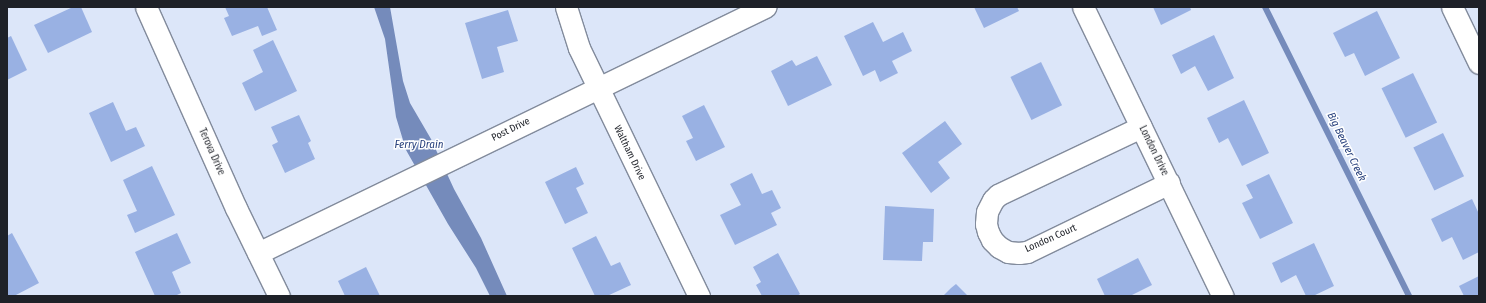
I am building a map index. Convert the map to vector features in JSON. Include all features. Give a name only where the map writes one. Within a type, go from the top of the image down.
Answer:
[{"type":"street","name":"Terova Drive","points":[[146,7],[236,208],[279,296]]},
{"type":"street","name":"Waltham Drive","points":[[566,7],[579,48],[699,296]]},
{"type":"street","name":"Post Drive","points":[[258,253],[765,7]]},
{"type":"street","name":"London Drive","points":[[1083,7],[1223,296]]},
{"type":"street","points":[[1452,7],[1479,63]]},
{"type":"street","name":"London Court","points":[[1141,127],[998,195],[993,200],[987,212],[986,224],[988,232],[992,240],[999,247],[1008,252],[1027,252],[1169,183]]},
{"type":"water","name":"Ferry Drain","points":[[374,7],[390,7],[403,81],[410,103],[431,139],[454,189],[481,238],[507,296],[490,296],[476,268],[448,224],[406,150],[396,117],[385,39]]},
{"type":"building","points":[[73,7],[81,7],[92,32],[48,53],[34,25]]},
{"type":"building","points":[[225,7],[267,7],[277,30],[262,36],[258,26],[232,36],[224,18],[229,16]]},
{"type":"building","points":[[974,7],[1017,7],[1019,11],[984,28]]},
{"type":"building","points":[[1153,7],[1190,7],[1191,10],[1161,25]]},
{"type":"building","points":[[508,10],[518,41],[497,47],[504,72],[482,79],[465,23]]},
{"type":"building","points":[[1377,11],[1400,58],[1365,76],[1354,53],[1345,57],[1333,33]]},
{"type":"building","points":[[873,22],[883,42],[903,32],[912,51],[892,61],[898,73],[880,82],[875,70],[863,76],[844,36]]},
{"type":"building","points":[[1214,35],[1234,78],[1208,91],[1195,66],[1181,74],[1172,55]]},
{"type":"building","points":[[11,36],[27,70],[7,80],[7,38]]},
{"type":"building","points":[[273,40],[297,91],[255,111],[242,83],[263,72],[253,50]]},
{"type":"building","points":[[817,56],[832,85],[788,106],[771,71],[792,60],[796,66]]},
{"type":"building","points":[[1041,62],[1062,105],[1031,120],[1010,77]]},
{"type":"building","points":[[1413,73],[1437,122],[1406,138],[1382,88]]},
{"type":"building","points":[[1244,100],[1269,153],[1242,166],[1228,138],[1219,143],[1207,118]]},
{"type":"building","points":[[113,102],[126,131],[136,127],[145,146],[111,162],[89,113]]},
{"type":"building","points":[[704,105],[725,147],[696,161],[686,141],[693,138],[682,116]]},
{"type":"building","points":[[299,115],[311,141],[308,143],[315,159],[285,173],[272,145],[278,142],[271,127]]},
{"type":"building","points":[[945,121],[962,144],[938,162],[950,178],[931,193],[902,153]]},
{"type":"building","points":[[1443,133],[1464,176],[1434,191],[1413,147]]},
{"type":"building","points":[[152,166],[175,215],[135,233],[127,215],[137,211],[123,180]]},
{"type":"building","points":[[576,167],[584,184],[576,188],[588,213],[565,224],[545,182]]},
{"type":"building","points":[[752,173],[762,194],[772,190],[781,208],[771,213],[777,225],[735,245],[720,215],[741,205],[730,184]]},
{"type":"building","points":[[1269,174],[1293,223],[1260,239],[1242,203],[1253,198],[1246,185]]},
{"type":"building","points":[[1472,199],[1479,214],[1479,252],[1463,260],[1452,237],[1442,242],[1431,219]]},
{"type":"building","points":[[885,206],[934,209],[933,242],[923,242],[922,261],[883,260]]},
{"type":"building","points":[[12,233],[39,283],[14,296],[7,296],[7,236]]},
{"type":"building","points":[[177,233],[191,263],[172,272],[181,293],[175,296],[155,296],[135,252]]},
{"type":"building","points":[[596,236],[611,266],[620,262],[631,285],[607,296],[595,296],[572,248]]},
{"type":"building","points":[[1314,243],[1334,286],[1313,296],[1306,296],[1296,275],[1281,283],[1272,263]]},
{"type":"building","points":[[778,253],[800,294],[797,296],[762,296],[756,285],[761,282],[753,267]]},
{"type":"building","points":[[1138,258],[1152,285],[1130,296],[1105,296],[1097,279]]},
{"type":"building","points":[[366,267],[380,296],[345,296],[338,281]]},
{"type":"building","points":[[1479,276],[1479,296],[1464,296],[1459,286]]},
{"type":"building","points":[[956,284],[968,296],[943,296],[951,288]]},
{"type":"waterway","name":"Big Beaver Creek","points":[[1265,7],[1409,296]]}]
